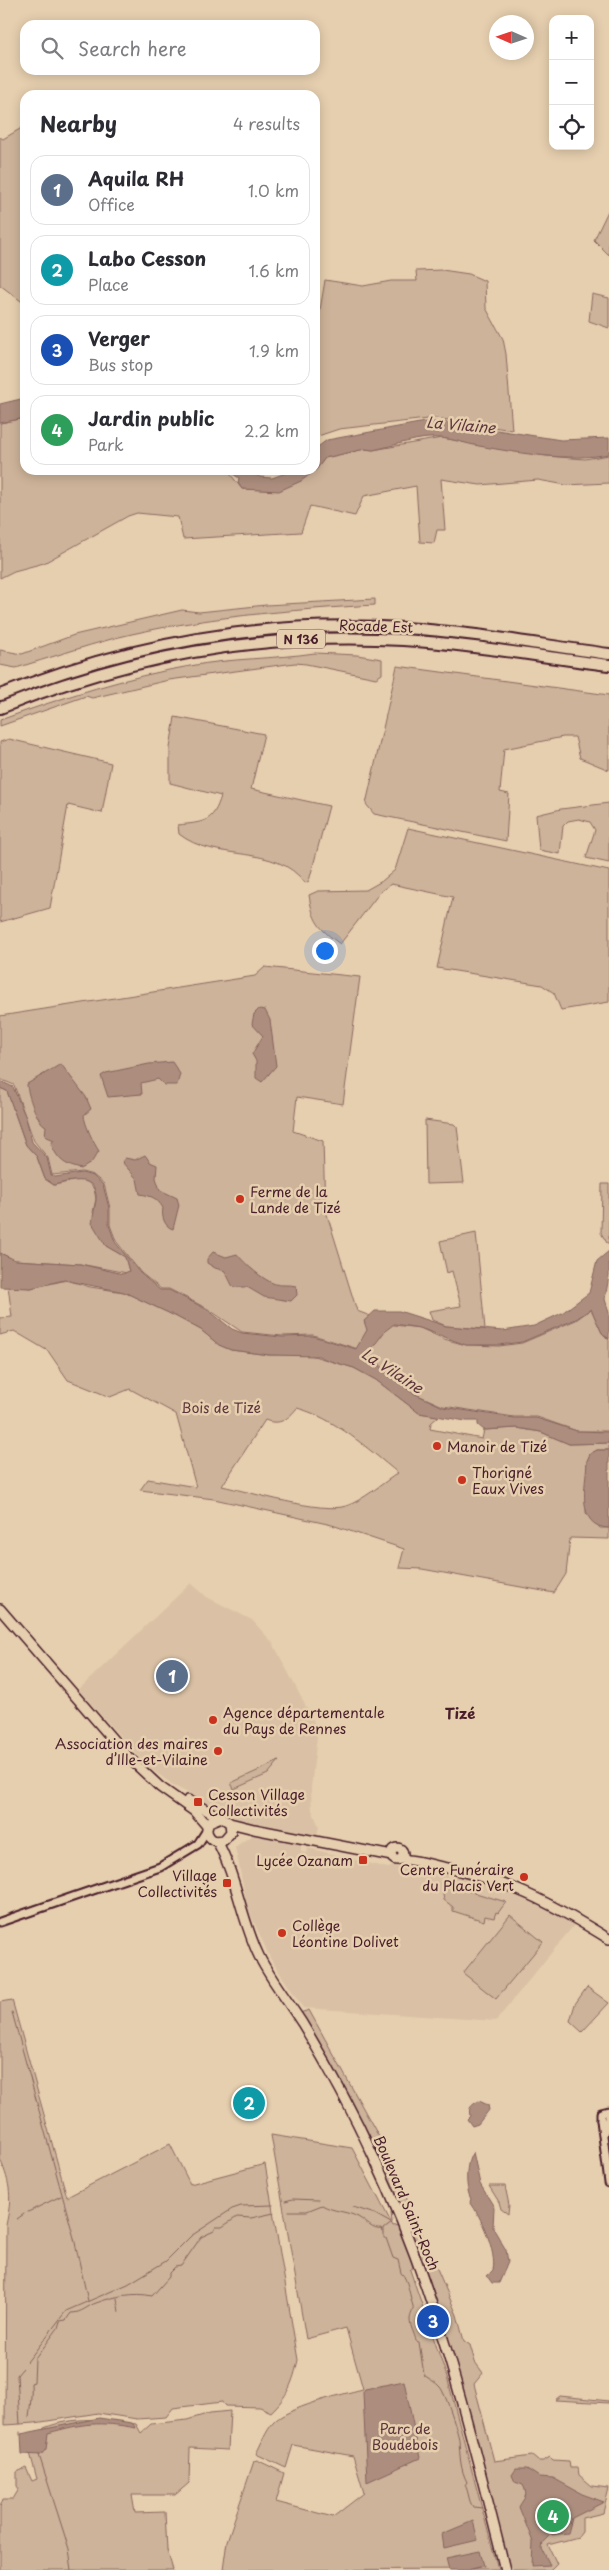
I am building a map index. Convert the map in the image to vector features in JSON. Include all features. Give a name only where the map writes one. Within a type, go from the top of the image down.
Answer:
[{"type":"highway","name":"Rocade Est","points":[[0,695],[84,665],[128,653],[200,638],[290,628],[370,626],[437,631],[609,654]]},
{"type":"highway","name":"Rocade Est","points":[[0,708],[52,688],[131,665],[202,650],[292,640],[370,638],[436,642],[609,665]]},
{"type":"main road","points":[[0,1609],[140,1769],[194,1811],[215,1841],[229,1836],[238,1830],[254,1829]]},
{"type":"main road","points":[[140,1769],[168,1789],[230,1823],[350,1847],[397,1854],[502,1882],[533,1894],[609,1939]]},
{"type":"main road","points":[[207,1828],[212,1820],[219,1817]]},
{"type":"main road","points":[[229,1836],[230,1823]]},
{"type":"main road","name":"Boulevard Saint-Roch","points":[[229,1836],[229,1869]]},
{"type":"main road","name":"Boulevard Saint-Roch","points":[[215,1841],[229,1869],[241,1911],[255,1946],[339,2088],[380,2170],[415,2254],[450,2355],[505,2570]]},
{"type":"main road","points":[[592,1930],[609,1943]]},
{"type":"street","points":[[198,1844],[207,1828]]},
{"type":"street","points":[[0,1922],[160,1867],[198,1844],[215,1841]]},
{"type":"street","points":[[606,2116],[604,2136],[609,2183]]},
{"type":"shaded area","points":[[20,399],[20,419],[0,423],[0,404]]},
{"type":"shaded area","name":"La Vilaine","points":[[425,422],[445,422],[561,440],[609,438],[609,454],[578,457],[544,456],[433,438],[415,440],[373,450],[365,449],[325,458],[320,465],[320,445],[327,440]]},
{"type":"shaded area","name":"La Vilaine","points":[[234,475],[256,475],[272,478],[280,475],[309,475],[279,491],[242,489],[238,483],[239,478]]},
{"type":"shaded area","points":[[259,1009],[265,1010],[270,1020],[276,1066],[262,1082],[256,1078],[256,1061],[252,1054],[263,1036],[252,1024],[254,1014]]},
{"type":"shaded area","points":[[172,1062],[180,1074],[177,1085],[164,1085],[158,1079],[141,1083],[142,1094],[108,1097],[101,1076],[106,1073],[149,1064]]},
{"type":"shaded area","points":[[61,1064],[86,1097],[91,1109],[84,1115],[84,1119],[99,1151],[91,1163],[81,1169],[66,1164],[56,1154],[51,1144],[54,1140],[45,1136],[46,1126],[36,1114],[27,1088],[27,1084]]},
{"type":"shaded area","name":"La Vilaine","points":[[0,1081],[13,1087],[26,1118],[32,1142],[47,1158],[51,1175],[55,1177],[82,1173],[93,1176],[103,1185],[109,1208],[109,1225],[115,1242],[140,1273],[160,1290],[169,1290],[208,1310],[232,1329],[242,1333],[282,1337],[313,1336],[356,1349],[367,1330],[364,1321],[375,1311],[399,1311],[446,1326],[503,1331],[534,1326],[562,1313],[589,1293],[597,1261],[609,1251],[609,1276],[605,1299],[609,1313],[609,1339],[602,1333],[591,1309],[576,1319],[522,1342],[499,1345],[466,1345],[420,1328],[394,1324],[385,1331],[367,1355],[411,1392],[443,1407],[514,1418],[536,1418],[577,1431],[609,1432],[609,1443],[569,1444],[541,1432],[517,1428],[484,1430],[478,1425],[478,1421],[466,1421],[419,1413],[376,1380],[354,1368],[319,1356],[269,1355],[231,1350],[219,1345],[201,1330],[124,1292],[64,1280],[31,1288],[0,1287],[0,1253],[15,1260],[80,1264],[123,1274],[129,1271],[125,1257],[106,1246],[92,1223],[96,1200],[93,1186],[88,1182],[82,1181],[54,1185],[45,1179],[37,1157],[26,1145],[7,1091],[0,1088]]},
{"type":"shaded area","points":[[145,1155],[150,1162],[157,1165],[156,1178],[160,1190],[177,1198],[179,1205],[173,1229],[164,1221],[163,1208],[159,1202],[151,1197],[140,1194],[137,1179],[122,1162],[125,1158],[135,1160]]},
{"type":"shaded area","points":[[213,1252],[226,1257],[237,1254],[270,1282],[278,1285],[296,1286],[297,1295],[291,1301],[264,1297],[247,1287],[233,1287],[225,1271],[207,1263],[207,1259]]},
{"type":"shaded area","points":[[597,1450],[609,1450],[609,1528],[598,1526],[591,1520],[585,1503],[587,1461],[590,1454]]},
{"type":"shaded area","points":[[191,1583],[207,1597],[252,1620],[273,1643],[314,1722],[317,1737],[311,1788],[312,1810],[319,1826],[317,1836],[244,1822],[176,1787],[147,1766],[78,1690]]},
{"type":"shaded area","points":[[252,1835],[301,1844],[301,1852],[307,1853],[308,1848],[388,1868],[400,1863],[462,1876],[526,1897],[574,1925],[496,2021],[303,2008],[270,1958],[248,1909],[235,1847]]},
{"type":"shaded area","points":[[479,2101],[488,2105],[489,2110],[478,2124],[472,2126],[467,2119],[470,2116],[469,2111]]},
{"type":"shaded area","points":[[473,2152],[480,2184],[494,2207],[493,2228],[506,2250],[508,2262],[499,2283],[492,2283],[487,2276],[493,2270],[493,2254],[483,2225],[470,2202],[467,2176],[468,2162]]},
{"type":"shaded area","points":[[404,2381],[420,2458],[367,2482],[363,2392],[365,2389]]},
{"type":"shaded area","points":[[99,2418],[132,2423],[136,2428],[112,2424],[72,2427],[48,2433],[46,2449],[41,2455],[22,2454],[21,2434]]},
{"type":"shaded area","points":[[516,2469],[527,2469],[539,2477],[553,2478],[582,2494],[604,2502],[572,2518],[568,2533],[551,2535],[543,2543],[542,2549],[550,2565],[532,2566],[533,2542],[519,2507],[526,2492],[523,2485],[515,2482],[512,2475]]},
{"type":"shaded area","points":[[473,2521],[478,2540],[444,2548],[442,2534]]},
{"type":"shaded area","points":[[480,2551],[484,2566],[467,2570],[449,2570],[446,2558]]},
{"type":"green space","points":[[20,129],[20,300],[0,285],[0,137],[3,139]]},
{"type":"green space","points":[[609,209],[609,255],[594,240]]},
{"type":"green space","points":[[442,270],[469,274],[485,281],[486,308],[503,339],[506,354],[512,430],[436,418],[339,429],[320,435],[320,310],[325,280],[363,286],[391,281],[417,281],[416,271]]},
{"type":"green space","points":[[592,294],[609,298],[609,328],[589,321]]},
{"type":"green space","points":[[20,419],[20,475],[231,475],[242,489],[272,490],[305,475],[320,475],[320,464],[324,458],[365,449],[373,450],[442,438],[546,456],[585,459],[609,455],[609,483],[566,485],[538,480],[480,485],[441,479],[445,530],[437,530],[434,543],[420,542],[416,486],[364,496],[355,516],[310,506],[301,532],[183,539],[178,517],[137,513],[128,516],[44,563],[14,571],[0,578],[0,423]]},
{"type":"green space","points":[[375,599],[375,605],[277,612],[179,625],[115,638],[16,668],[0,665],[0,650],[22,654],[74,635],[182,610],[199,612],[266,605]]},
{"type":"green space","points":[[315,653],[357,655],[382,659],[382,674],[376,678],[295,663],[169,680],[92,698],[86,696],[0,726],[0,720],[72,695],[142,676],[205,663]]},
{"type":"green space","points":[[397,666],[609,695],[609,770],[580,758],[575,737],[563,737],[504,749],[500,792],[509,794],[506,841],[374,814],[366,804]]},
{"type":"green space","points":[[175,717],[264,734],[251,789],[329,806],[309,881],[305,883],[293,871],[278,863],[210,848],[194,843],[179,834],[178,825],[201,822],[211,816],[215,812],[221,796],[170,783],[170,748]]},
{"type":"green space","points":[[9,739],[111,763],[102,813],[68,805],[50,908],[0,922],[0,742]]},
{"type":"green space","points":[[609,803],[609,863],[586,858],[595,830],[590,822],[579,819],[568,821],[563,826],[560,854],[539,850],[536,815],[561,809]]},
{"type":"green space","points":[[408,828],[609,871],[609,1002],[561,1010],[554,993],[542,985],[437,968],[453,897],[391,884],[381,891],[340,944],[326,933],[315,918],[309,895],[318,891],[366,890],[382,881],[395,870]]},
{"type":"green space","points":[[265,967],[360,977],[343,1104],[297,1097],[293,1131],[323,1141],[325,1208],[357,1311],[394,1325],[420,1328],[444,1339],[466,1345],[499,1346],[522,1343],[576,1320],[591,1309],[602,1333],[609,1340],[609,1431],[577,1431],[537,1417],[514,1417],[443,1406],[411,1392],[368,1354],[355,1348],[313,1335],[282,1336],[242,1332],[208,1309],[169,1289],[161,1289],[141,1273],[116,1241],[110,1225],[110,1208],[104,1184],[93,1175],[82,1172],[52,1175],[48,1158],[34,1141],[14,1085],[0,1079],[0,1016],[255,976]]},
{"type":"green space","points":[[0,1088],[7,1091],[26,1145],[37,1157],[45,1179],[54,1185],[86,1180],[94,1189],[96,1199],[93,1212],[106,1246],[125,1257],[129,1271],[127,1273],[80,1264],[15,1260],[0,1253]]},
{"type":"green space","points":[[425,1120],[454,1124],[457,1127],[464,1183],[426,1184]]},
{"type":"green space","points":[[602,1184],[609,1184],[609,1243],[607,1243],[601,1233]]},
{"type":"green space","points":[[476,1233],[485,1329],[446,1326],[432,1320],[429,1311],[461,1306],[452,1271],[447,1273],[440,1241]]},
{"type":"green space","name":"Bois de Tizé","points":[[67,1280],[90,1287],[124,1292],[201,1330],[219,1345],[231,1350],[269,1355],[307,1354],[354,1368],[376,1380],[419,1413],[439,1416],[431,1423],[430,1429],[482,1439],[484,1430],[517,1428],[541,1432],[569,1444],[609,1443],[609,1450],[597,1450],[590,1454],[587,1461],[586,1513],[600,1528],[609,1528],[609,1539],[570,1538],[566,1574],[554,1593],[422,1569],[399,1568],[404,1549],[332,1525],[214,1499],[140,1490],[148,1479],[196,1487],[176,1414],[130,1389],[110,1397],[68,1380],[48,1351],[14,1331],[0,1335],[0,1318],[12,1317],[8,1286],[31,1288]],"holes":[[[297,1408],[325,1419],[350,1435],[398,1473],[352,1504],[335,1508],[304,1505],[222,1486],[265,1420],[279,1422]]]},
{"type":"green space","points":[[279,1761],[268,1774],[234,1789],[231,1783]]},
{"type":"green space","points":[[441,1884],[506,1902],[498,1913],[496,1912],[494,1918],[485,1916],[484,1921],[453,1911],[453,1907],[444,1900]]},
{"type":"green space","points":[[510,1915],[543,1942],[496,1999],[463,1973]]},
{"type":"green space","points":[[587,1987],[609,2003],[582,2032],[570,2021],[575,2004]]},
{"type":"green space","points":[[12,2000],[67,2197],[170,2144],[190,2184],[265,2164],[298,2360],[289,2388],[282,2400],[271,2412],[260,2407],[225,2406],[222,2402],[173,2408],[166,2417],[137,2419],[98,2413],[35,2423],[5,2425],[6,2225],[10,2199],[6,2176],[0,2159],[0,2002]]},
{"type":"green space","points":[[309,2010],[384,2146],[457,2315],[464,2341],[470,2345],[475,2362],[483,2373],[474,2384],[494,2461],[532,2456],[538,2461],[543,2461],[550,2457],[553,2460],[569,2461],[570,2468],[578,2468],[579,2475],[592,2486],[609,2488],[603,2513],[582,2518],[582,2532],[578,2537],[548,2545],[557,2564],[551,2570],[509,2570],[458,2371],[434,2293],[394,2192],[300,2013]]},
{"type":"green space","name":"Parc de Boudebois","points":[[271,2135],[352,2148],[393,2226],[399,2225],[415,2266],[410,2270],[447,2377],[498,2569],[223,2570],[227,2541],[254,2461],[257,2460],[284,2473],[276,2502],[333,2517],[364,2493],[353,2456],[293,2445],[286,2468],[256,2454],[268,2430],[279,2417],[315,2402],[363,2389],[346,2328],[306,2339]]},
{"type":"green space","points":[[489,2186],[505,2186],[509,2205],[508,2214],[501,2209]]},
{"type":"green space","points":[[560,2396],[609,2401],[609,2403],[555,2400]]},
{"type":"green space","points":[[230,2411],[228,2450],[190,2448],[189,2483],[175,2495],[132,2495],[135,2513],[165,2512],[167,2550],[173,2570],[0,2570],[0,2507],[3,2499],[13,2499],[19,2489],[17,2486],[17,2472],[26,2468],[32,2481],[37,2479],[30,2453],[44,2428],[78,2420],[101,2420],[136,2424],[141,2433],[151,2424],[187,2420],[210,2413]]},
{"type":"waterway","points":[[12,2012],[74,2238],[88,2301]]},
{"type":"waterway","points":[[28,2212],[61,2196]]},
{"type":"waterway","points":[[285,2201],[293,2199],[318,2200]]},
{"type":"waterway","points":[[27,2362],[66,2311],[128,2284],[166,2261],[191,2236],[232,2209],[241,2206],[273,2205]]},
{"type":"waterway","points":[[289,2211],[307,2211],[322,2205],[354,2215],[373,2227],[382,2229],[383,2232]]},
{"type":"waterway","points":[[353,2207],[375,2214],[391,2223]]},
{"type":"waterway","points":[[29,2418],[31,2383],[34,2382],[35,2359],[58,2328],[60,2321],[66,2320],[71,2313],[78,2312],[110,2298],[125,2295],[152,2296],[169,2277],[169,2273],[175,2267],[181,2266],[201,2237],[237,2217],[251,2218],[274,2213]]},
{"type":"waterway","points":[[391,2213],[392,2222]]},
{"type":"waterway","points":[[17,2219],[24,2214]]},
{"type":"waterway","points":[[392,2223],[384,2229],[384,2238],[386,2238],[393,2258],[398,2260],[401,2273],[408,2288],[413,2308],[410,2323],[416,2341],[419,2342],[424,2375],[438,2385],[445,2397],[459,2440],[460,2457],[470,2502],[473,2507],[482,2508]]},
{"type":"waterway","points":[[117,2298],[119,2312]]},
{"type":"waterway","points":[[20,2424],[17,2375],[23,2368]]},
{"type":"waterway","points":[[39,2455],[69,2549],[72,2570]]},
{"type":"place","name":"Ferme de la Lande de Tizé","points":[[240,1199]]},
{"type":"place","name":"Manoir de Tizé","points":[[437,1446]]},
{"type":"place","name":"Thorigné Eaux Vives","points":[[462,1480]]},
{"type":"place","name":"Aquila RH","points":[[172,1676]]},
{"type":"place","name":"Agence départementale du Pays de Rennes","points":[[213,1720]]},
{"type":"place","name":"Association des maires d’Ille-et-Vilaine","points":[[218,1751]]},
{"type":"place","name":"Cesson Village Collectivités","points":[[198,1802]]},
{"type":"place","name":"Lycée Ozanam","points":[[363,1860]]},
{"type":"place","name":"Centre Funéraire du Placis Vert","points":[[524,1877]]},
{"type":"place","name":"Village Collectivités","points":[[227,1883]]},
{"type":"place","name":"Collège Léontine Dolivet","points":[[282,1933]]},
{"type":"place","name":"Labo Cesson","points":[[249,2103]]},
{"type":"place","name":"Verger","points":[[433,2321]]},
{"type":"place","name":"Jardin public","points":[[553,2516]]},
{"type":"district","name":"Tizé","points":[[460,1712]]}]
